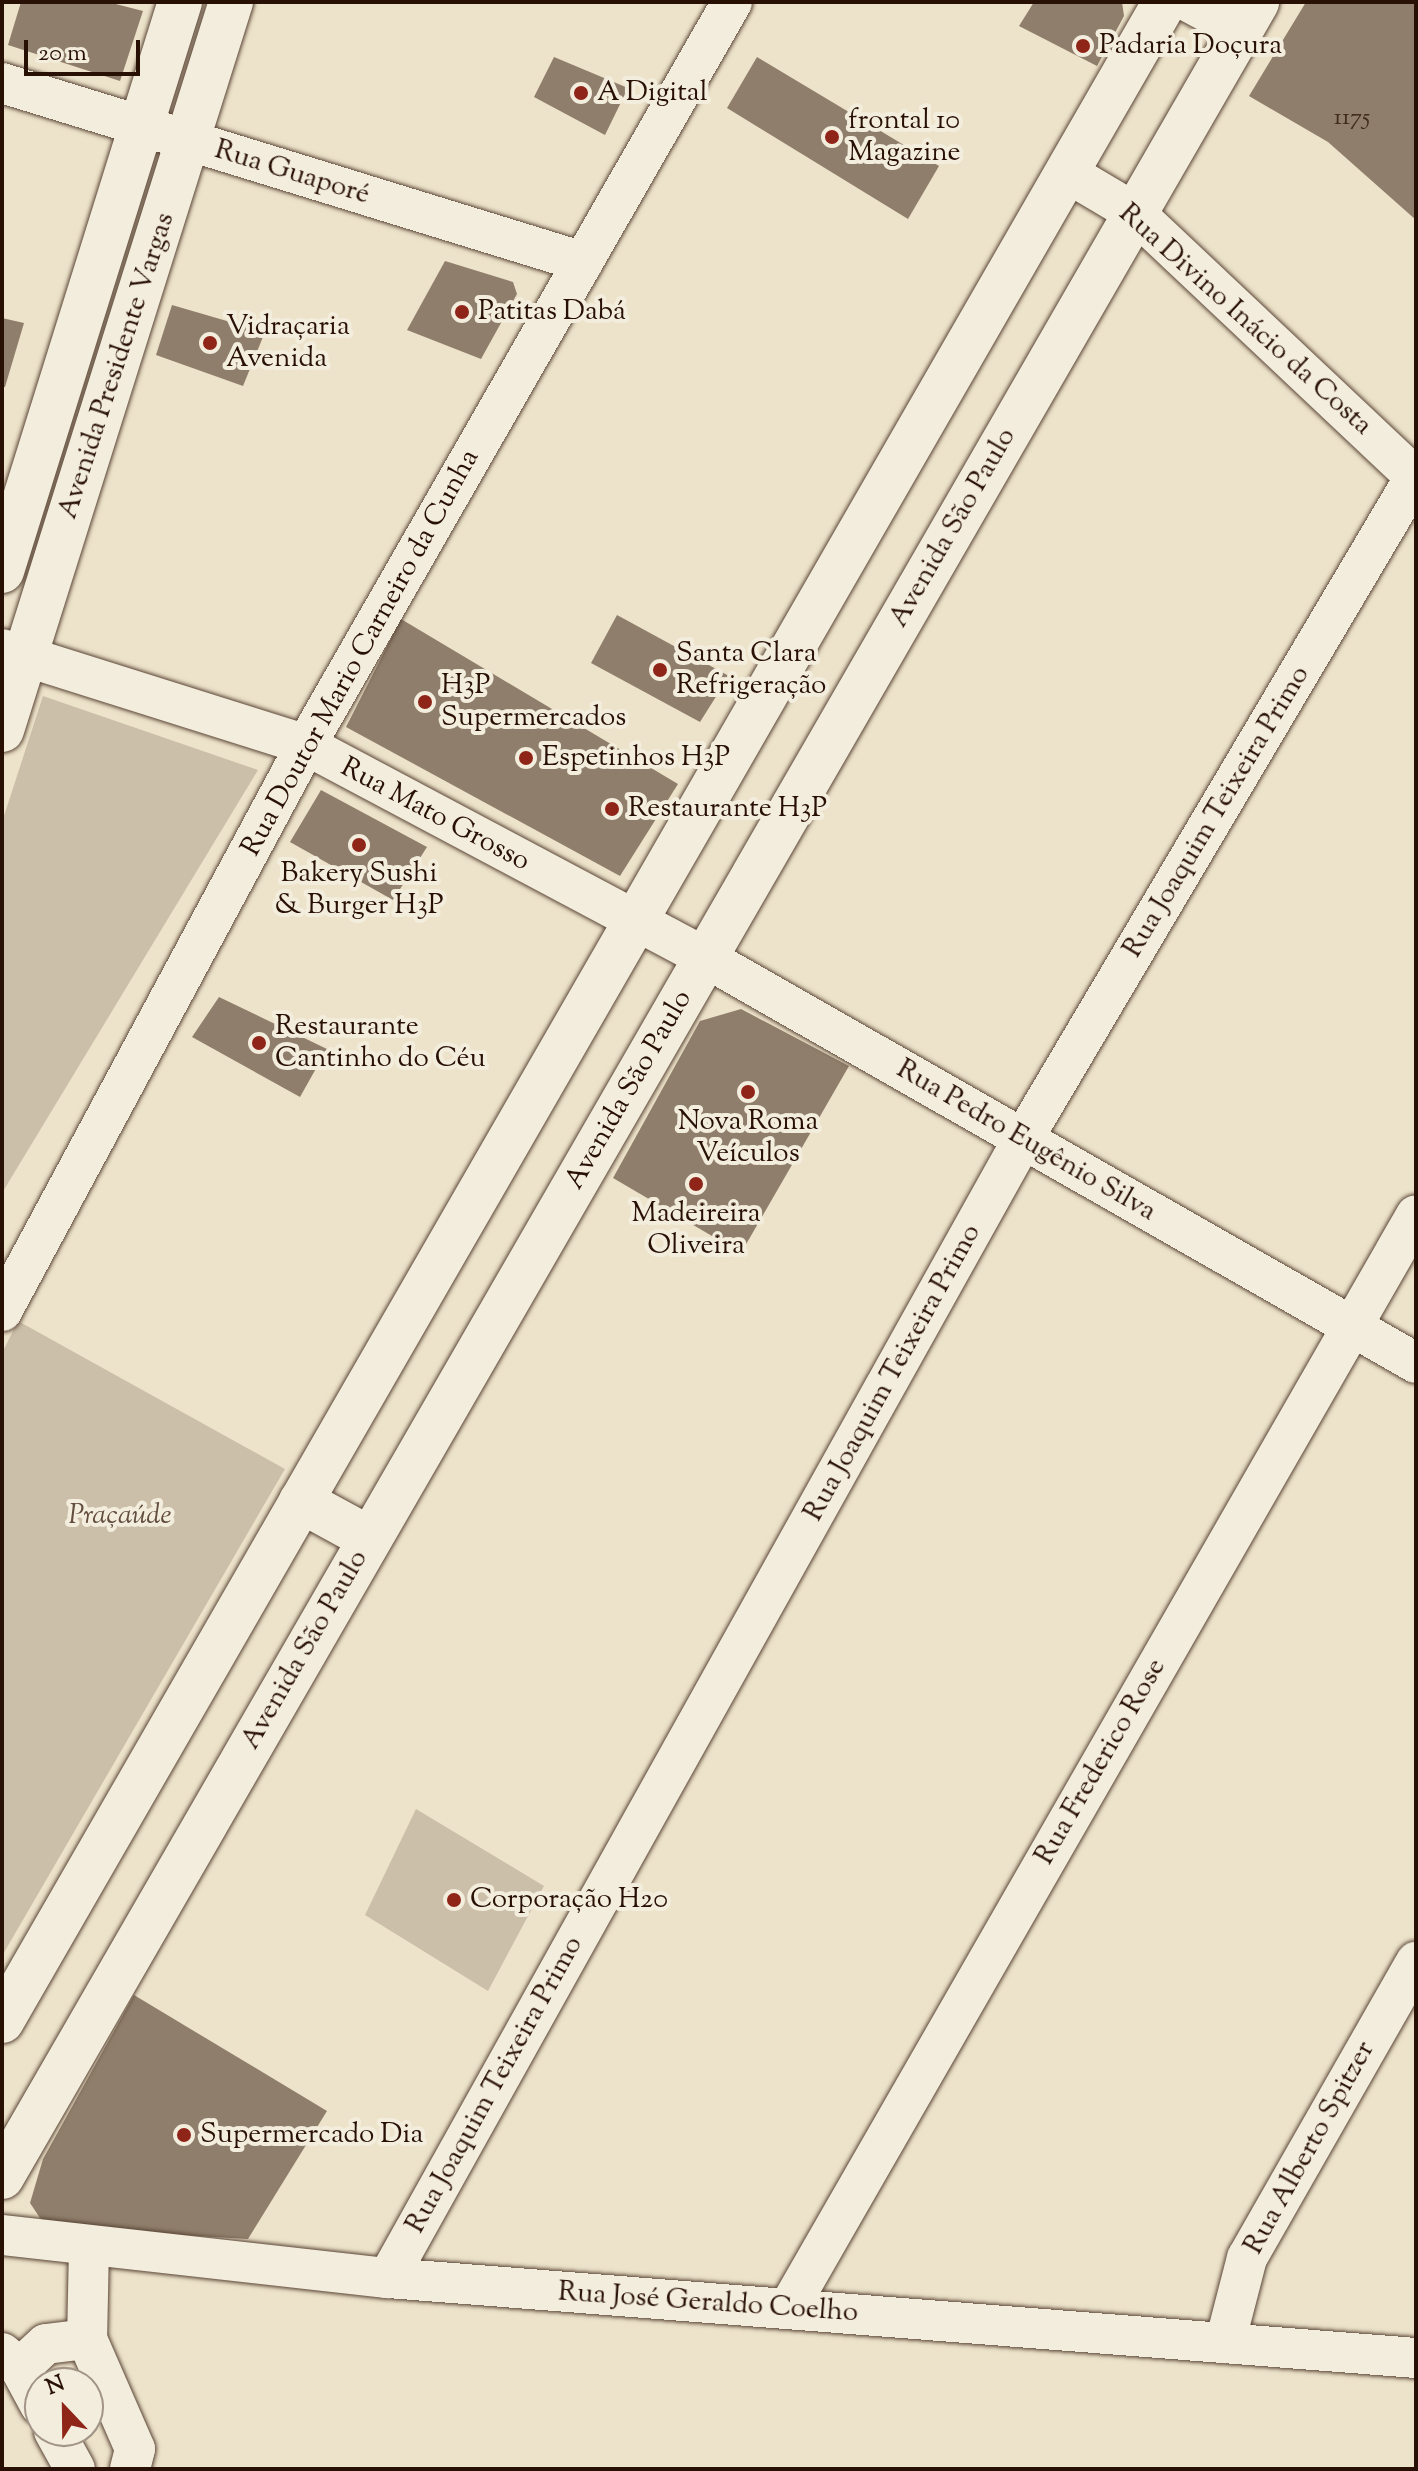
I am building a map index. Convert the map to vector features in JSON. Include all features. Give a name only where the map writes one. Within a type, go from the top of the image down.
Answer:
[{"type":"main road","name":"Avenida Presidente Vargas","points":[[2,571],[180,2]]},
{"type":"main road","name":"Avenida Presidente Vargas","points":[[2,730],[14,652],[188,141],[231,2]]},
{"type":"main road","points":[[2,2021],[1165,2]]},
{"type":"main road","name":"Avenida São Paulo","points":[[2,2177],[1249,16]]},
{"type":"main road","points":[[301,1501],[369,1538]]},
{"type":"street","name":"Rua Doutor Mario Carneiro da Cunha","points":[[2,1311],[306,745],[732,2]]},
{"type":"street","points":[[1189,2],[1249,16]]},
{"type":"street","name":"Rua Guaporé","points":[[2,83],[583,262]]},
{"type":"street","name":"Rua Divino Inácio da Costa","points":[[1066,172],[1135,213],[1415,477]]},
{"type":"street","name":"Rua Joaquim Teixeira Primo","points":[[388,2278],[1023,1139],[1415,477]]},
{"type":"street","name":"Rua Mato Grosso","points":[[14,652],[306,745],[634,921]]},
{"type":"street","name":"Rua Pedro Eugênio Silva","points":[[634,921],[706,958],[1416,1363]]},
{"type":"street","name":"Rua Frederico Rose","points":[[788,2309],[1416,1215]]},
{"type":"street","name":"Rua Alberto Spitzer","points":[[1225,2343],[1247,2258],[1416,1962]]},
{"type":"street","name":"Rua José Geraldo Coelho","points":[[2,2235],[388,2278],[1416,2358]]},
{"type":"street","points":[[89,2247],[87,2339],[135,2449],[130,2469]]},
{"type":"street","points":[[24,2381],[11,2361],[46,2344],[87,2339]]},
{"type":"street","points":[[63,2447],[75,2469]]},
{"type":"green space","points":[[43,696],[258,770],[2,1193],[2,822]]},
{"type":"green space","name":"Praçaúde","points":[[18,1321],[285,1469],[2,1956],[2,1353]]},
{"type":"green space","name":"Corporação H20","points":[[416,1809],[544,1886],[488,1991],[365,1915]]},
{"type":"building","points":[[21,2],[108,2],[143,11],[120,81],[8,45]]},
{"type":"building","name":"Padaria Doçura","points":[[1034,2],[1122,2],[1124,16],[1097,66],[1019,26]]},
{"type":"building","points":[[1306,2],[1416,2],[1416,220],[1328,142],[1249,96]]},
{"type":"building","name":"A Digital","points":[[554,57],[628,88],[605,135],[534,97]]},
{"type":"building","name":"frontal 10 Magazine","points":[[757,57],[939,166],[908,219],[727,108]]},
{"type":"building","name":"Patitas Dabá","points":[[445,261],[513,282],[517,294],[481,359],[407,330]]},
{"type":"building","name":"Vidraçaria Avenida","points":[[172,305],[265,332],[243,386],[156,355]]},
{"type":"building","points":[[2,318],[24,323],[5,387],[2,387]]},
{"type":"building","name":"Santa Clara Refrigeração","points":[[617,615],[729,676],[700,722],[591,663]]},
{"type":"building","points":[[401,619],[678,784],[620,876],[346,727]]},
{"type":"building","name":"Bakery Sushi & Burger H3P","points":[[321,790],[427,847],[393,900],[290,842]]},
{"type":"building","name":"Restaurante Cantinho do Céu","points":[[219,997],[327,1049],[300,1097],[192,1037]]},
{"type":"building","name":"Nova Roma Veículos","points":[[741,1009],[849,1066],[741,1253],[613,1178],[700,1021]]},
{"type":"building","name":"Supermercado Dia","points":[[134,1995],[327,2111],[248,2239],[59,2228],[40,2218],[30,2203],[43,2159]]},
{"type":"place","name":"Padaria Doçura","points":[[1083,46]]},
{"type":"place","name":"A Digital","points":[[581,93]]},
{"type":"place","name":"frontal 10 Magazine","points":[[832,137]]},
{"type":"place","name":"Patitas Dabá","points":[[462,312]]},
{"type":"place","name":"Vidraçaria Avenida","points":[[210,343]]},
{"type":"place","name":"Santa Clara Refrigeração","points":[[660,670]]},
{"type":"place","name":"H3P Supermercados","points":[[425,702]]},
{"type":"place","name":"Espetinhos H3P","points":[[526,758]]},
{"type":"place","name":"Restaurante H3P","points":[[612,809]]},
{"type":"place","name":"Bakery Sushi & Burger H3P","points":[[359,845]]},
{"type":"place","name":"Restaurante Cantinho do Céu","points":[[259,1043]]},
{"type":"place","name":"Nova Roma Veículos","points":[[748,1092]]},
{"type":"place","name":"Madeireira Oliveira","points":[[696,1184]]},
{"type":"place","name":"Corporação H20","points":[[454,1900]]},
{"type":"place","name":"Supermercado Dia","points":[[184,2135]]}]
